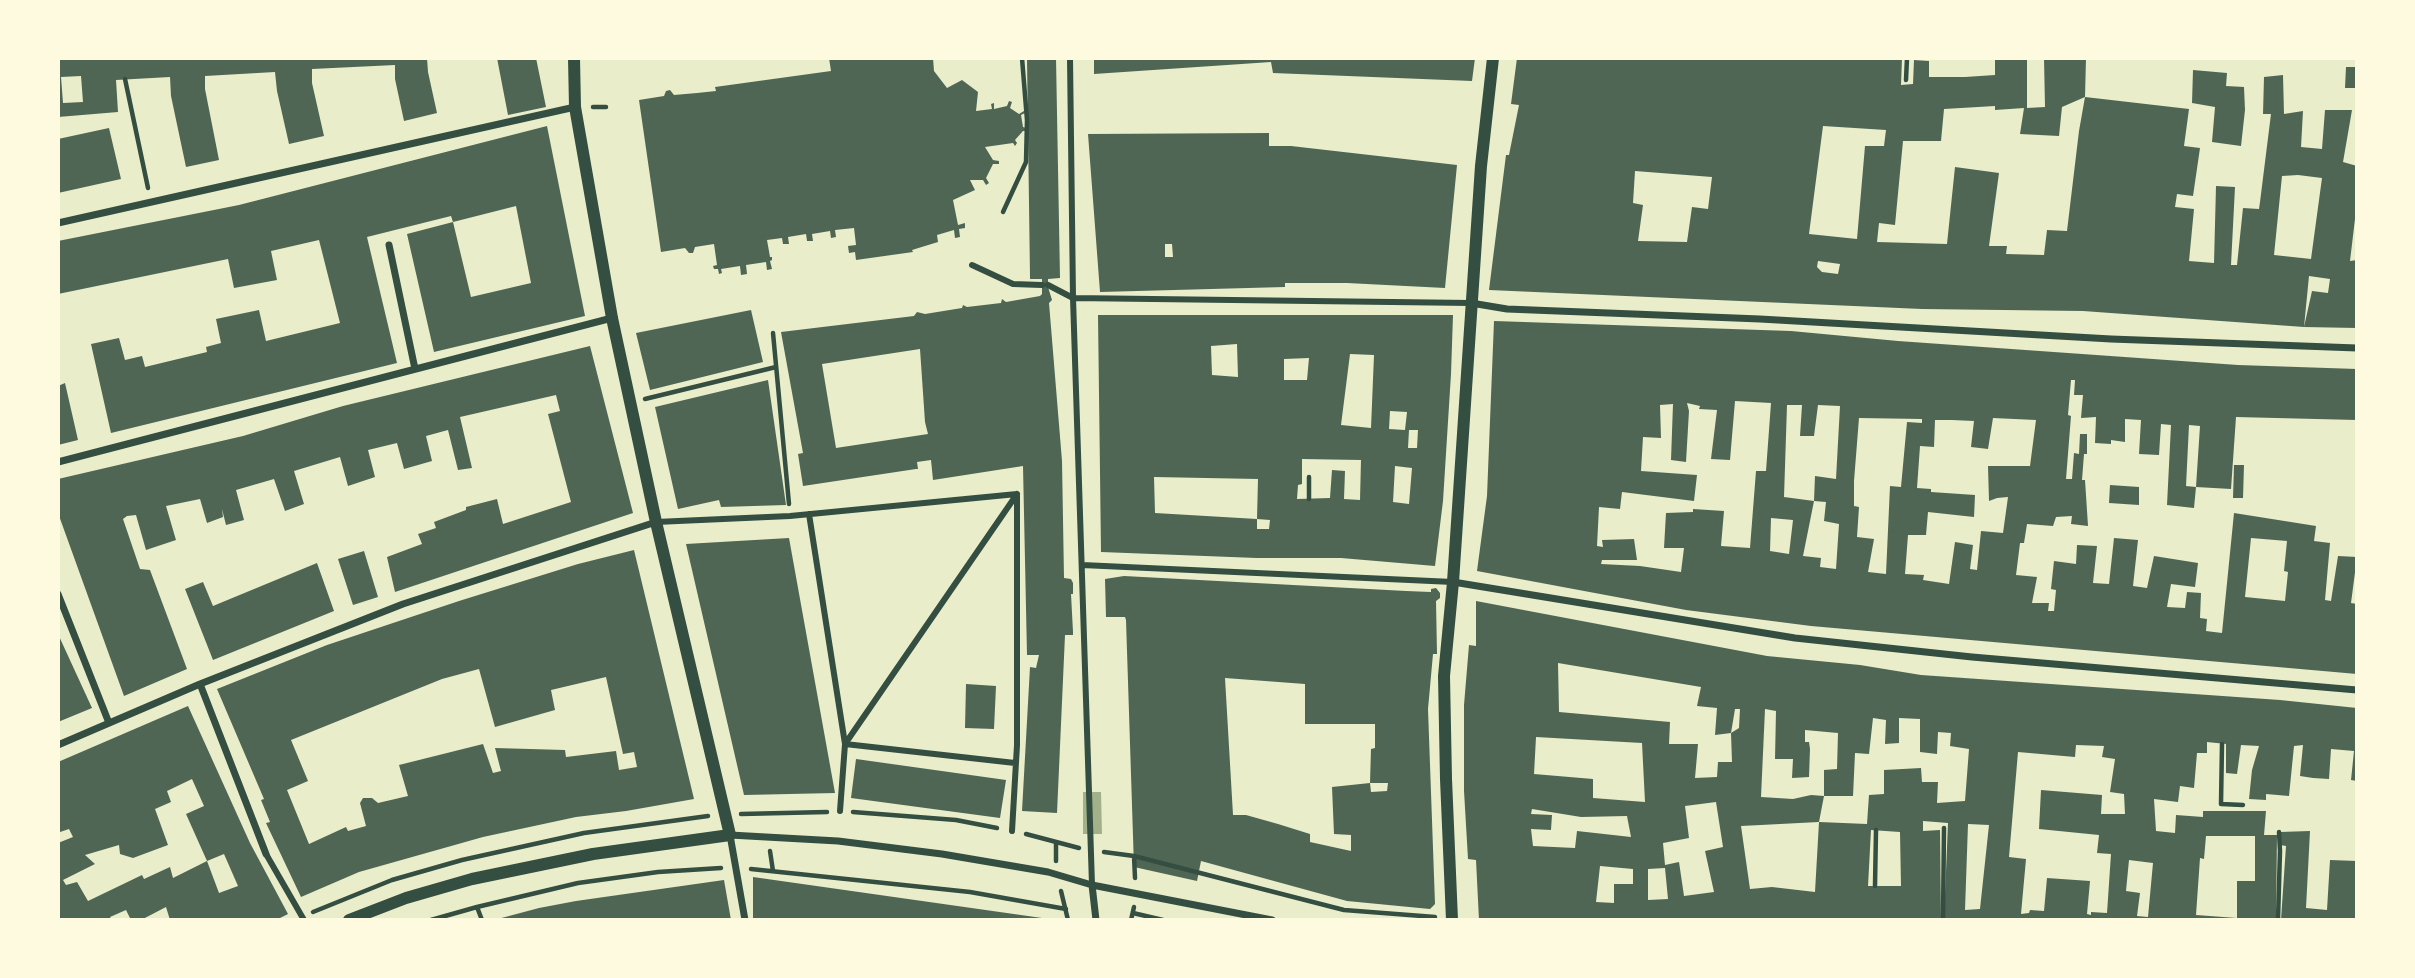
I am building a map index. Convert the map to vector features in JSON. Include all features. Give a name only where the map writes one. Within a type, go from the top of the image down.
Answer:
[{"type":"street","points":[[574,58],[575,107],[612,318],[656,522],[726,814],[745,920]]},
{"type":"street","points":[[1070,58],[1073,298],[1090,851],[1097,920]]},
{"type":"street","points":[[1452,919],[1444,676],[1453,582],[1471,303],[1493,58]]},
{"type":"street","points":[[58,223],[575,107]]},
{"type":"street","points":[[389,245],[415,369]]},
{"type":"street","points":[[972,265],[1013,284],[1045,285],[1073,298],[1471,303],[1521,310],[1760,319],[2111,339],[2357,348]]},
{"type":"street","points":[[58,462],[612,318]]},
{"type":"street","points":[[58,745],[200,684],[403,604],[656,522],[790,516],[1017,494]]},
{"type":"street","points":[[845,744],[1017,494]]},
{"type":"street","points":[[1012,831],[1016,763],[1017,494]]},
{"type":"street","points":[[809,514],[845,744],[841,811]]},
{"type":"street","points":[[1082,565],[1453,582],[1796,638],[1972,657],[2357,690]]},
{"type":"street","points":[[58,594],[108,723]]},
{"type":"street","points":[[200,684],[266,853],[304,920]]},
{"type":"street","points":[[845,744],[1016,763]]},
{"type":"street","points":[[349,920],[406,898],[472,878],[593,853],[730,835],[838,841],[942,854],[1048,872],[1093,886],[1272,920]]},
{"type":"path","points":[[1003,212],[1026,162],[1028,120],[1022,58]]},
{"type":"path","points":[[1906,80],[1907,58]]},
{"type":"path","points":[[125,79],[152,202]]},
{"type":"path","points":[[774,334],[790,516]]},
{"type":"path","points":[[631,403],[776,367]]},
{"type":"path","points":[[1309,477],[1309,499]]},
{"type":"path","points":[[2222,744],[2221,804],[2243,805]]},
{"type":"path","points":[[726,814],[841,811],[956,820],[1056,842]]},
{"type":"path","points":[[1943,920],[1944,828]]},
{"type":"path","points":[[1875,886],[1876,831]]},
{"type":"path","points":[[2278,832],[2278,920]]},
{"type":"path","points":[[1090,851],[1134,856],[1344,910],[1452,919]]},
{"type":"path","points":[[1134,856],[1137,893]]},
{"type":"path","points":[[431,920],[578,883],[658,872],[736,867],[970,892],[1066,909],[1068,920]]},
{"type":"path","points":[[477,907],[482,920]]},
{"type":"path","points":[[1142,920],[1133,912],[1163,920]]},
{"type":"shaded area","points":[[1083,792],[1101,792],[1102,834],[1083,834]]},
{"type":"building","points":[[58,58],[427,58],[437,113],[404,121],[395,79],[395,65],[312,69],[312,83],[324,136],[289,144],[275,72],[205,76],[205,89],[219,160],[186,167],[171,96],[170,77],[116,80],[118,112],[58,117]],"holes":[[[81,76],[83,102],[63,103],[61,77]]]},
{"type":"building","points":[[497,58],[536,58],[546,107],[508,115]]},
{"type":"building","points":[[829,58],[933,58],[934,71],[947,88],[962,80],[978,92],[976,111],[992,109],[991,104],[994,103],[994,109],[1007,106],[1009,101],[1012,102],[1010,108],[1019,114],[1024,111],[1021,115],[1026,131],[1015,140],[1015,146],[1013,143],[985,147],[993,160],[999,161],[999,164],[993,164],[986,178],[989,183],[986,185],[983,180],[970,180],[975,190],[953,200],[958,225],[965,223],[965,228],[959,229],[960,237],[955,238],[954,230],[937,235],[938,242],[912,250],[913,252],[856,260],[855,252],[849,253],[848,246],[856,245],[854,228],[835,230],[836,237],[831,238],[830,231],[812,234],[813,241],[807,241],[806,234],[788,237],[789,244],[783,244],[782,238],[767,240],[772,269],[767,270],[766,262],[746,265],[747,274],[741,275],[740,266],[721,269],[722,273],[719,274],[718,269],[714,269],[713,266],[717,265],[714,244],[695,247],[693,253],[689,253],[685,248],[661,252],[639,100],[664,96],[666,91],[670,90],[674,95],[716,91],[715,87],[831,71]]},
{"type":"building","points":[[1027,58],[1056,58],[1060,278],[1048,279],[1048,287],[1052,300],[1049,303],[1062,461],[1064,578],[1071,579],[1073,583],[1073,635],[1065,635],[1057,813],[1022,811],[1030,667],[1036,668],[1039,655],[1027,655],[1023,466],[933,480],[931,460],[917,462],[918,469],[803,486],[798,454],[803,453],[781,332],[914,316],[917,312],[925,314],[962,308],[963,305],[967,307],[1001,303],[1002,299],[1006,302],[1042,294],[1042,279],[1030,279]],"holes":[[[920,349],[928,434],[836,448],[822,364]]]},
{"type":"building","points":[[1094,58],[1475,58],[1472,81],[1273,73],[1271,62],[1094,74]]},
{"type":"building","points":[[1517,58],[1902,58],[1901,85],[1913,84],[1914,60],[1929,61],[1929,77],[1965,77],[1995,75],[1995,58],[2027,58],[2027,108],[2045,107],[2044,58],[2086,58],[2085,97],[2189,109],[2184,146],[2200,148],[2193,196],[2177,194],[2175,207],[2194,209],[2189,261],[2214,263],[2216,186],[2235,187],[2231,265],[2237,265],[2243,208],[2259,209],[2271,114],[2263,114],[2264,77],[2283,75],[2284,114],[2303,111],[2301,147],[2322,149],[2325,110],[2352,110],[2343,162],[2357,166],[2357,202],[2350,261],[2357,260],[2357,328],[2304,327],[2083,311],[1922,309],[1489,290],[1506,155],[1509,155],[1519,105],[1511,104]],"holes":[[[2085,97],[2067,231],[2047,230],[2044,255],[2006,254],[2007,246],[1989,246],[1999,173],[1955,167],[1947,244],[1877,242],[1879,223],[1895,225],[1903,141],[1941,141],[1944,109],[1995,106],[1995,110],[2024,108],[2020,134],[2059,136],[2062,107]],[[1823,126],[1886,130],[1884,146],[1865,146],[1857,239],[1809,234]],[[1635,171],[1712,177],[1708,209],[1692,207],[1687,242],[1638,241],[1643,205],[1633,203]],[[2282,176],[2322,178],[2311,259],[2274,255]],[[1818,261],[1840,264],[1838,274],[1822,272],[1817,267]],[[2309,276],[2330,279],[2328,293],[2312,291],[2304,327]]]},
{"type":"building","points":[[2346,67],[2357,67],[2357,88],[2345,88]]},
{"type":"building","points":[[2193,70],[2227,73],[2226,86],[2244,87],[2245,110],[2241,146],[2212,142],[2215,107],[2192,103]]},
{"type":"building","points":[[547,126],[585,316],[434,352],[407,234],[453,222],[451,216],[367,237],[397,363],[111,433],[91,344],[119,338],[125,360],[142,356],[145,367],[207,352],[206,347],[221,343],[216,319],[259,310],[266,341],[340,323],[319,240],[271,251],[277,280],[234,288],[228,259],[58,294],[58,241],[239,205]],"holes":[[[516,206],[531,283],[471,297],[453,222]]]},
{"type":"building","points":[[109,128],[121,179],[58,193],[58,139]]},
{"type":"building","points":[[1269,133],[1269,146],[1291,146],[1457,165],[1445,288],[1285,283],[1285,287],[1100,292],[1088,134]],"holes":[[[1165,244],[1172,244],[1173,257],[1165,257]]]},
{"type":"building","points":[[751,310],[763,362],[650,390],[636,333]]},
{"type":"building","points":[[1098,315],[1453,315],[1443,501],[1435,566],[1341,558],[1101,552]],"holes":[[[1237,344],[1238,377],[1212,375],[1211,346]],[[1350,354],[1374,355],[1371,428],[1341,425]],[[1309,358],[1307,380],[1284,380],[1284,359]],[[1390,411],[1407,412],[1405,430],[1389,429]],[[1409,430],[1418,430],[1417,448],[1408,448]],[[1302,459],[1361,460],[1360,500],[1344,499],[1345,471],[1332,470],[1330,498],[1297,499],[1298,485],[1302,484]],[[1395,466],[1412,468],[1409,504],[1393,502]],[[1154,477],[1258,479],[1257,519],[1155,513]],[[1257,519],[1270,520],[1269,529],[1257,529]]]},
{"type":"building","points":[[1494,321],[1791,331],[2238,365],[2357,369],[2357,420],[2236,417],[2231,489],[2196,487],[2194,508],[2167,505],[2171,425],[2161,424],[2159,455],[2139,454],[2141,420],[2125,419],[2125,442],[2111,440],[2111,444],[2095,443],[2096,417],[2081,418],[2083,395],[2074,395],[2075,380],[2071,380],[2066,479],[2072,479],[2074,453],[2079,454],[2080,434],[2087,434],[2087,454],[2084,454],[2082,480],[2085,480],[2088,526],[2071,524],[2072,516],[2056,517],[2053,526],[2027,524],[2024,543],[2020,543],[2016,575],[2037,577],[2032,603],[2049,603],[2048,611],[2054,611],[2056,590],[2051,589],[2054,561],[2076,564],[2077,545],[2097,546],[2093,583],[2109,584],[2114,538],[2138,540],[2133,586],[2147,588],[2154,556],[2198,563],[2195,587],[2171,584],[2167,607],[2185,608],[2187,592],[2201,593],[2200,618],[2207,619],[2206,631],[2222,633],[2234,513],[2316,526],[2314,541],[2330,543],[2325,600],[2331,601],[2338,556],[2357,557],[2351,603],[2357,604],[2357,674],[1811,626],[1686,610],[1477,571],[1487,496]],"holes":[[[1735,401],[1771,403],[1766,471],[1756,471],[1750,548],[1721,546],[1724,511],[1693,509],[1693,512],[1666,513],[1664,548],[1684,548],[1681,572],[1601,564],[1602,560],[1637,560],[1634,539],[1602,540],[1603,547],[1597,546],[1599,507],[1620,509],[1622,492],[1694,501],[1697,475],[1641,471],[1643,437],[1661,438],[1660,405],[1673,404],[1671,460],[1686,462],[1689,411],[1687,403],[1700,406],[1699,409],[1717,410],[1711,459],[1730,460]],[[1787,405],[1802,405],[1800,436],[1814,436],[1818,405],[1840,406],[1836,479],[1815,476],[1814,501],[1784,497]],[[1859,418],[1922,419],[1922,423],[1907,422],[1901,487],[1890,486],[1886,574],[1868,572],[1874,539],[1857,537],[1859,507],[1854,506]],[[1993,418],[2036,420],[2030,466],[1988,466],[1989,501],[2008,497],[2003,533],[1981,531],[1977,570],[1970,569],[1973,545],[1955,542],[1949,584],[1923,580],[1924,575],[1905,574],[1908,535],[1926,535],[1928,512],[1974,517],[1975,495],[1931,492],[1931,489],[1917,488],[1920,446],[1934,447],[1935,420],[1952,420],[1974,421],[1971,447],[1988,449]],[[2189,425],[2200,426],[2196,487],[2186,486]],[[1814,501],[1826,502],[1824,521],[1839,524],[1836,569],[1820,567],[1821,558],[1803,556]],[[1771,518],[1793,520],[1789,554],[1770,551]],[[2251,538],[2287,541],[2285,601],[2245,597]]]},
{"type":"building","points":[[590,346],[633,513],[395,592],[387,557],[422,544],[418,534],[436,528],[434,522],[466,510],[466,507],[497,499],[503,524],[571,502],[548,414],[560,411],[556,395],[460,417],[472,468],[458,470],[448,430],[426,436],[432,461],[404,469],[397,443],[368,450],[375,477],[348,486],[340,457],[294,471],[304,504],[285,511],[274,479],[236,490],[244,520],[226,525],[222,509],[223,517],[207,523],[200,499],[166,506],[176,540],[146,550],[136,515],[127,516],[123,519],[140,569],[150,570],[187,669],[124,696],[58,513],[58,479],[243,436],[343,406]]},
{"type":"building","points":[[768,380],[786,505],[721,507],[719,500],[678,509],[655,407]]},
{"type":"building","points":[[65,383],[78,440],[58,445],[58,386]]},
{"type":"building","points":[[2234,465],[2244,465],[2243,498],[2233,498]]},
{"type":"building","points":[[2110,485],[2139,487],[2139,505],[2109,503]]},
{"type":"building","points":[[789,538],[835,793],[744,795],[686,544]]},
{"type":"building","points":[[634,550],[694,799],[576,817],[483,837],[359,872],[301,897],[266,823],[270,822],[261,800],[264,799],[217,689],[327,645],[578,564]],"holes":[[[479,669],[495,727],[555,710],[551,690],[606,677],[623,754],[634,752],[637,767],[619,770],[616,751],[566,757],[565,750],[495,748],[501,771],[493,773],[483,744],[399,765],[408,796],[378,803],[372,798],[363,798],[360,803],[366,826],[348,831],[346,827],[309,844],[287,790],[308,781],[291,740],[442,679]]]},
{"type":"building","points":[[364,551],[378,597],[353,605],[338,559]]},
{"type":"building","points":[[317,563],[334,611],[213,660],[185,589],[203,582],[213,606]]},
{"type":"building","points":[[1124,576],[1431,592],[1431,589],[1436,588],[1440,593],[1440,598],[1436,601],[1437,654],[1433,654],[1428,709],[1435,904],[1430,909],[1347,901],[1201,861],[1197,881],[1134,867],[1126,620],[1125,617],[1106,617],[1105,579]],"holes":[[[1225,678],[1305,684],[1305,724],[1375,724],[1370,783],[1332,787],[1334,834],[1351,835],[1351,851],[1310,842],[1310,834],[1278,824],[1246,815],[1233,815]],[[1370,783],[1388,783],[1387,791],[1371,792]]]},
{"type":"building","points":[[1476,601],[1767,656],[1860,665],[1921,675],[2280,700],[2357,708],[2357,781],[2351,780],[2354,751],[2331,749],[2329,779],[2313,778],[2300,776],[2303,745],[2294,746],[2289,796],[2266,794],[2266,800],[2249,799],[2252,770],[2259,746],[2241,745],[2237,774],[2226,773],[2226,744],[2207,742],[2207,753],[2197,753],[2194,788],[2180,786],[2178,802],[2154,799],[2156,831],[2175,833],[2176,815],[2203,817],[2203,811],[2266,811],[2264,835],[2277,835],[2276,920],[1944,920],[1948,823],[1923,821],[1923,831],[1940,830],[1941,920],[1479,920],[1476,860],[1468,859],[1464,791],[1464,705],[1469,645],[1476,646]],"holes":[[[1558,663],[1701,687],[1697,706],[1717,708],[1715,735],[1731,733],[1732,762],[1718,762],[1717,777],[1695,778],[1698,744],[1669,744],[1670,722],[1559,712]],[[1735,709],[1740,709],[1739,728],[1731,733]],[[1765,709],[1776,711],[1775,759],[1793,759],[1792,778],[1809,777],[1810,749],[1809,742],[1805,742],[1805,730],[1838,733],[1837,769],[1824,770],[1824,796],[1811,795],[1793,799],[1761,797]],[[1873,718],[1886,720],[1885,744],[1899,743],[1899,718],[1920,719],[1920,752],[1937,754],[1938,732],[1951,733],[1950,746],[1969,749],[1965,801],[1937,803],[1938,782],[1922,782],[1921,768],[1884,770],[1884,794],[1869,795],[1867,824],[1819,822],[1824,796],[1853,796],[1855,753],[1869,754]],[[1536,737],[1642,743],[1645,802],[1593,798],[1593,779],[1534,774]],[[2076,745],[2104,746],[2102,757],[2115,759],[2110,792],[2124,794],[2125,814],[2101,814],[2102,795],[2041,790],[2039,829],[2099,835],[2097,853],[2111,854],[2107,913],[2087,914],[2090,881],[2047,878],[2044,911],[2030,910],[2029,913],[2021,914],[2026,859],[2009,857],[2018,752],[2075,757]],[[1716,802],[1723,847],[1705,851],[1714,892],[1684,896],[1679,862],[1665,865],[1663,843],[1689,838],[1685,806]],[[1532,809],[1581,817],[1627,816],[1631,837],[1577,831],[1575,848],[1533,846],[1531,829],[1551,830],[1552,815],[1531,814]],[[1819,822],[1815,892],[1772,887],[1750,889],[1741,826]],[[1968,824],[1989,825],[1980,909],[1965,910]],[[1871,830],[1900,832],[1901,886],[1868,886]],[[2206,836],[2255,836],[2255,881],[2237,881],[2237,918],[2196,915],[2200,858],[2204,859]],[[2129,860],[2153,863],[2148,917],[2137,916],[2140,893],[2126,891]],[[1600,866],[1633,869],[1633,884],[1614,884],[1614,903],[1596,902]],[[1665,868],[1668,899],[1648,900],[1648,869]]]},
{"type":"building","points":[[58,634],[92,708],[58,722]]},
{"type":"building","points":[[966,684],[996,686],[994,729],[965,728]]},
{"type":"building","points":[[188,706],[250,843],[288,914],[276,920],[170,920],[166,907],[141,920],[131,920],[126,910],[110,917],[112,920],[58,920],[58,843],[73,837],[69,829],[60,832],[58,823],[58,762]],"holes":[[[192,779],[204,806],[186,814],[207,861],[173,878],[170,867],[144,879],[142,875],[88,901],[77,882],[66,885],[63,880],[95,864],[85,855],[119,845],[120,854],[133,858],[168,845],[155,809],[171,802],[167,791]],[[224,854],[238,886],[219,893],[207,861]]]},
{"type":"building","points":[[856,759],[1006,780],[1000,818],[851,798]]},
{"type":"building","points":[[2310,831],[2306,908],[2327,910],[2330,860],[2357,861],[2357,920],[2281,920],[2286,846],[2280,845],[2280,832]]},
{"type":"building","points":[[753,877],[1049,919],[1049,920],[753,920]]},
{"type":"building","points":[[724,880],[731,920],[494,920],[576,901]]}]
